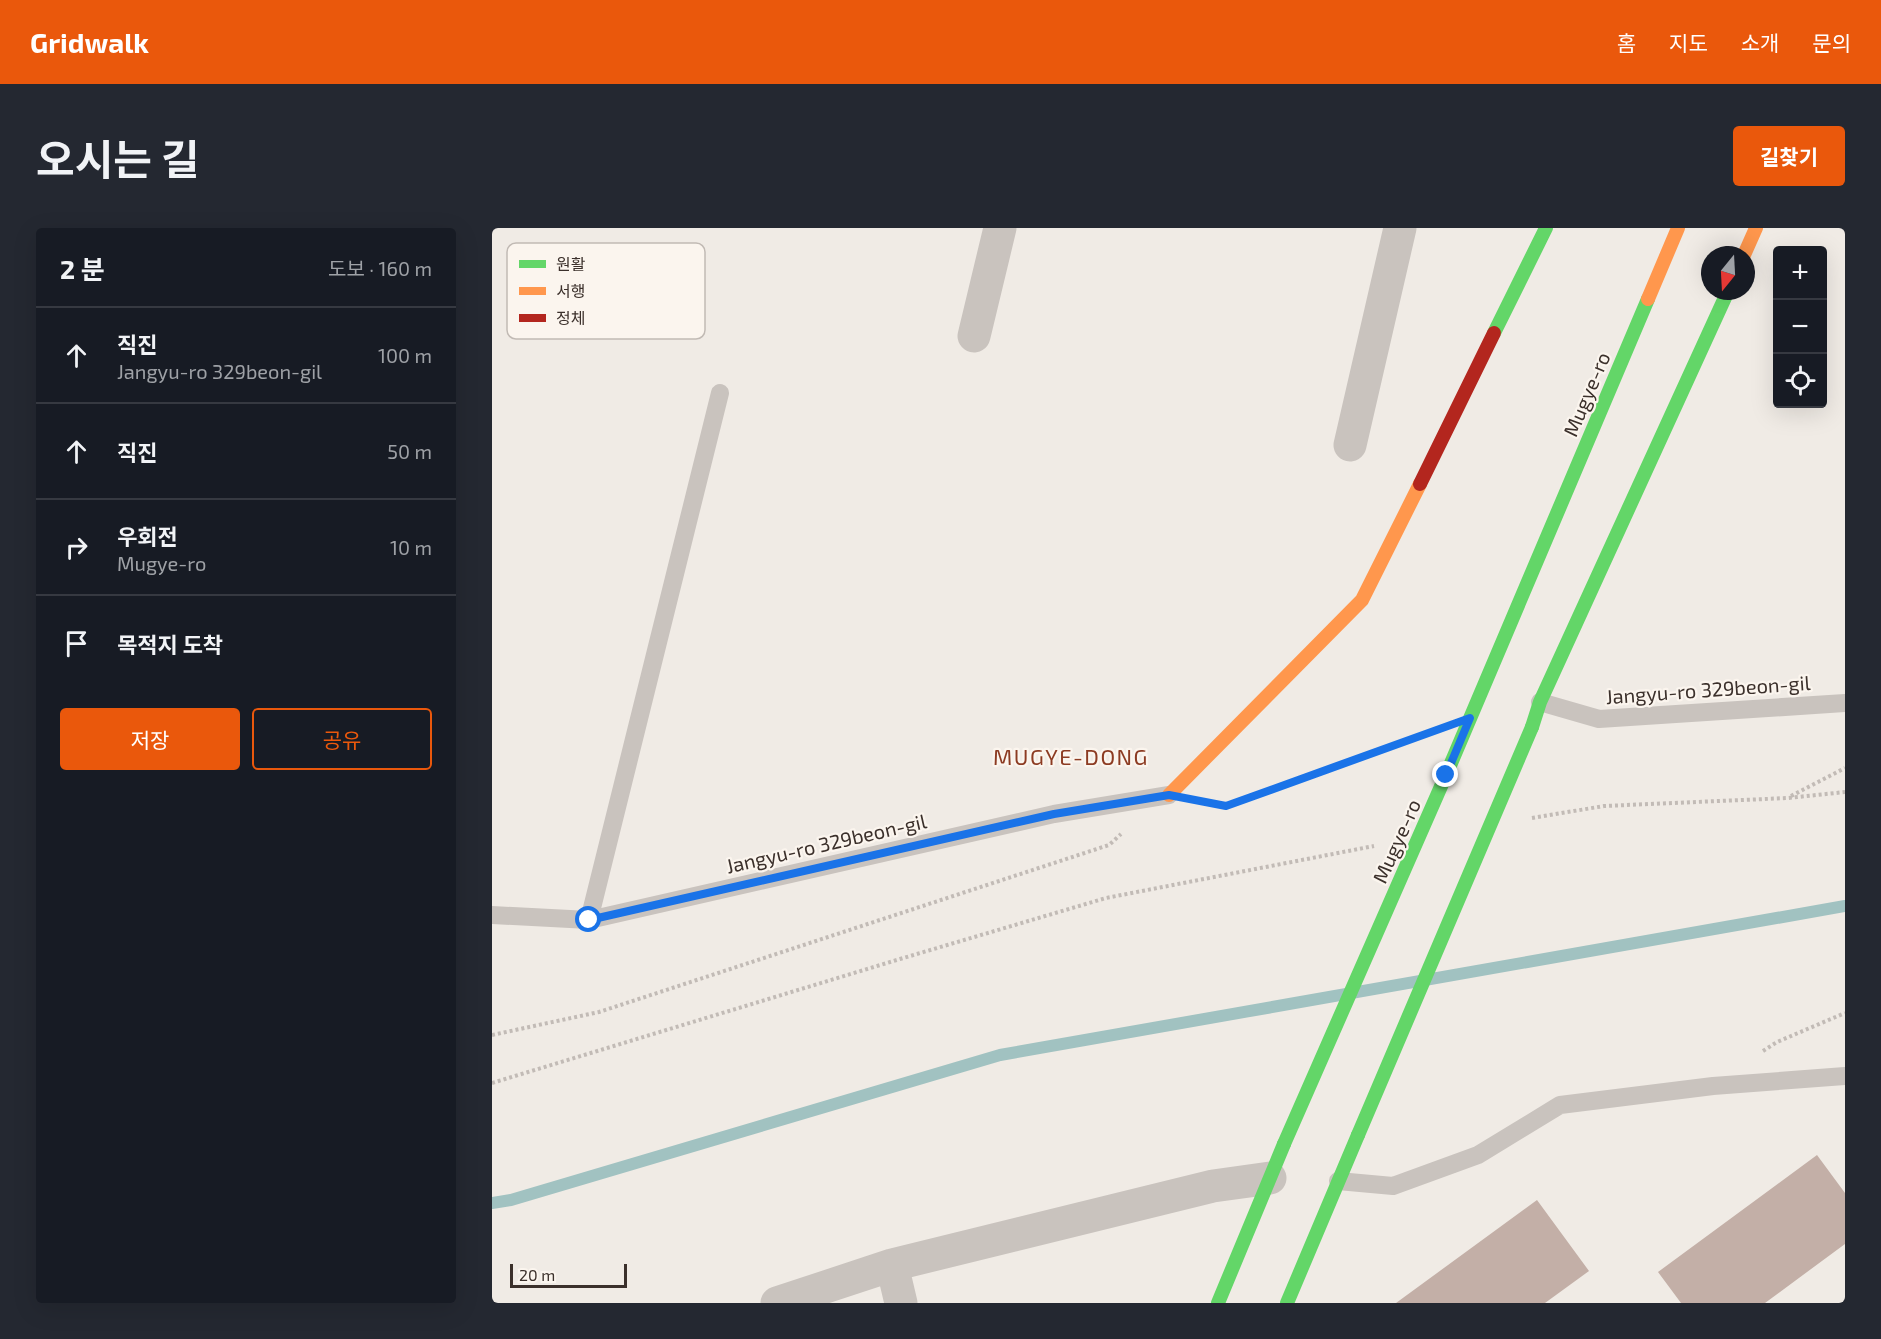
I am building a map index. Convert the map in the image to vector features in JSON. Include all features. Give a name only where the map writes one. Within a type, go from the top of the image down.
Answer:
[{"type":"main road","points":[[1169,795],[1362,600],[1546,228]]},
{"type":"main road","name":"Mugye-ro","points":[[1218,1303],[1284,1144],[1446,775],[1678,228]]},
{"type":"main road","points":[[1748,246],[1756,228]]},
{"type":"main road","points":[[1287,1303],[1532,727],[1540,702],[1724,300]]},
{"type":"street","points":[[974,336],[1000,228]]},
{"type":"street","points":[[1350,445],[1400,228]]},
{"type":"street","points":[[777,1303],[892,1265],[1213,1186],[1270,1178]]},
{"type":"street","points":[[892,1265],[901,1303]]},
{"type":"lane","points":[[589,920],[720,393]]},
{"type":"lane","name":"Jangyu-ro 329beon-gil","points":[[1540,702],[1599,719],[1845,703]]},
{"type":"lane","name":"Jangyu-ro 329beon-gil","points":[[492,915],[589,920],[1054,814],[1169,795]]},
{"type":"lane","points":[[1338,1181],[1393,1186],[1478,1155],[1560,1105],[1713,1086],[1845,1076]]},
{"type":"path","points":[[1169,795],[1226,806],[1470,718]]},
{"type":"path","points":[[1788,798],[1845,768]]},
{"type":"path","points":[[1523,820],[1604,806],[1788,798],[1845,792]]},
{"type":"path","points":[[492,1035],[599,1012],[1109,845],[1126,831]]},
{"type":"path","points":[[492,1083],[900,958],[1106,898],[1385,844]]},
{"type":"path","points":[[1758,1054],[1777,1042],[1845,1013]]},
{"type":"building","points":[[1817,1155],[1845,1193],[1845,1244],[1765,1303],[1681,1303],[1658,1272]]},
{"type":"building","points":[[1537,1200],[1589,1271],[1545,1303],[1396,1303]]},
{"type":"waterway","points":[[492,1203],[511,1200],[1000,1055],[1845,906]]},
{"type":"traffic: fast","points":[[1494,333],[1546,228]]},
{"type":"traffic: fast","points":[[1446,775],[1648,299]]},
{"type":"traffic: fast","points":[[1532,727],[1540,702],[1724,300]]},
{"type":"traffic: fast","points":[[1358,1135],[1532,727]]},
{"type":"traffic: fast","points":[[1284,1144],[1446,775]]},
{"type":"traffic: fast","points":[[1287,1303],[1358,1135]]},
{"type":"traffic: fast","points":[[1218,1303],[1284,1144]]},
{"type":"traffic: slow","points":[[1648,299],[1678,228]]},
{"type":"traffic: slow","points":[[1748,246],[1756,228]]},
{"type":"traffic: slow","points":[[1169,795],[1362,600],[1420,484]]},
{"type":"traffic: jam","points":[[1420,484],[1494,333]]},
{"type":"district","name":"MUGYE-DONG","points":[[1071,756]]},
{"type":"route","points":[[589,920],[1054,814],[1169,795],[1226,806],[1470,718],[1446,775]]}]
